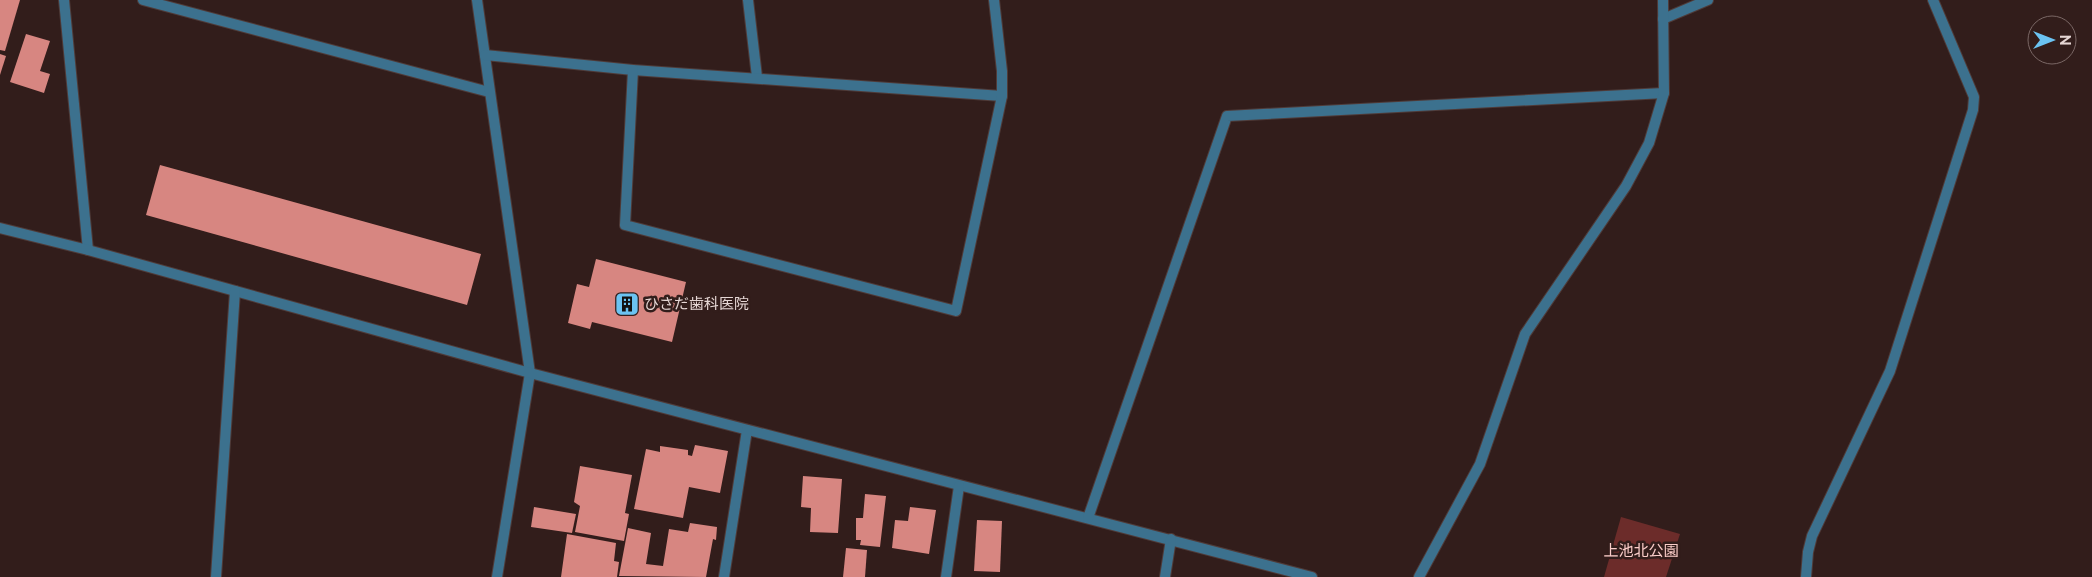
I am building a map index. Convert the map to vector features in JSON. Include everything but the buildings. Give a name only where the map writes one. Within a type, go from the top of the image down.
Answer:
[{"type":"street","points":[[64,0],[88,250]]},
{"type":"street","points":[[143,0],[489,92]]},
{"type":"street","points":[[477,0],[530,373],[497,577]]},
{"type":"street","points":[[748,0],[757,78]]},
{"type":"street","points":[[633,70],[625,225],[956,311],[1002,96],[1002,71],[994,0]]},
{"type":"street","points":[[1420,577],[1480,464],[1525,334],[1626,186],[1649,143],[1664,93],[1663,0]]},
{"type":"street","points":[[1663,19],[1708,0]]},
{"type":"street","points":[[1806,577],[1808,552],[1812,536],[1890,371],[1973,110],[1974,97],[1933,0]]},
{"type":"street","points":[[485,55],[633,70],[1002,96]]},
{"type":"street","points":[[1088,518],[1227,116],[1664,93]]},
{"type":"street","points":[[0,228],[88,250],[530,373],[1312,577]]},
{"type":"street","points":[[216,577],[235,291]]},
{"type":"street","points":[[724,577],[747,430]]},
{"type":"street","points":[[946,577],[959,486]]},
{"type":"street","points":[[1165,577],[1170,540]]},
{"type":"green space","name":"上池北公園","points":[[1621,517],[1680,534],[1666,577],[1604,577]]},
{"type":"place","name":"ひさだ歯科医院","points":[[627,304]]}]
